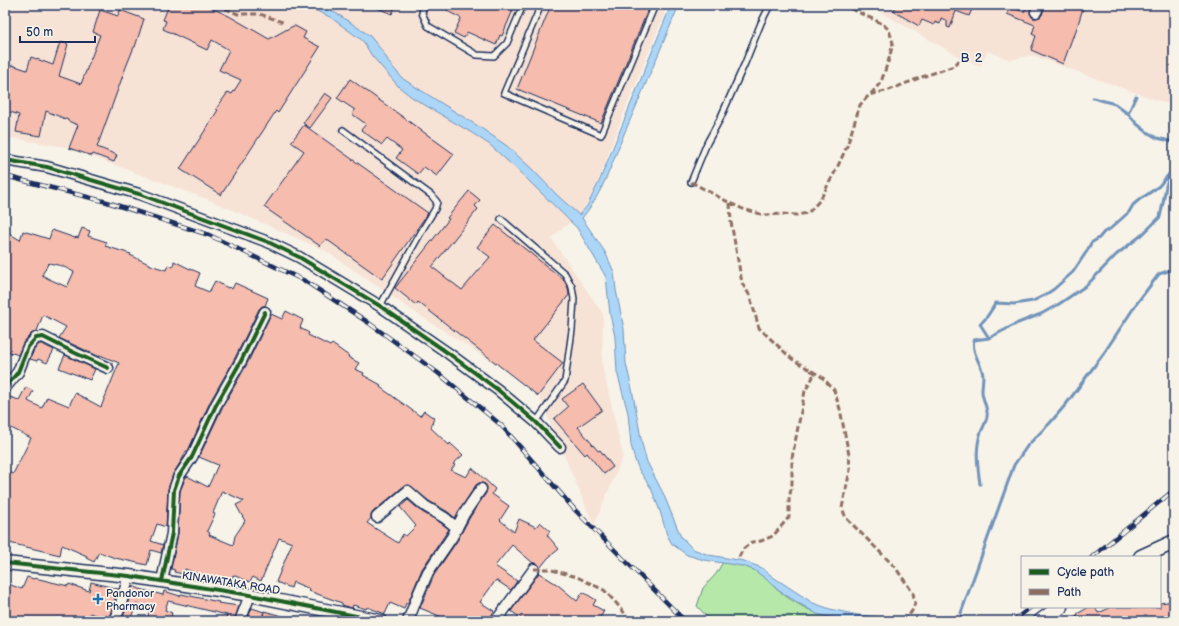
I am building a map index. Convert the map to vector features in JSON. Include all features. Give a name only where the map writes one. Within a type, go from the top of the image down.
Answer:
[{"type":"main road","points":[[1143,556],[1174,542]]},
{"type":"main road","points":[[1041,621],[1059,608]]},
{"type":"street","points":[[5,160],[47,167],[139,194],[268,242],[299,257],[380,306],[467,367],[498,390],[536,422],[560,447]]},
{"type":"street","points":[[162,581],[172,533],[174,490],[179,476],[192,457],[216,405],[247,349],[265,312]]},
{"type":"street","points":[[5,388],[18,372],[26,350],[36,338],[43,337],[108,368]]},
{"type":"street","points":[[408,621],[428,572],[452,537],[464,514],[481,489]]},
{"type":"street","points":[[377,517],[408,491],[425,506],[445,518],[457,528]]},
{"type":"street","name":"KINAWATAKA ROAD","points":[[5,564],[129,576],[162,581],[250,595],[381,621]]},
{"type":"street","points":[[496,621],[534,569]]},
{"type":"street","points":[[114,621],[129,576]]},
{"type":"street","points":[[240,621],[250,595]]},
{"type":"lane","points":[[424,5],[422,13],[428,26],[477,55],[494,56],[507,43],[524,5]]},
{"type":"lane","points":[[541,5],[504,93],[601,135],[655,5]]},
{"type":"lane","points":[[691,182],[707,143],[720,119],[770,5]]},
{"type":"lane","points":[[343,130],[431,195],[437,202],[435,209],[380,306]]},
{"type":"lane","points":[[501,219],[565,274],[572,288],[574,299],[572,330],[565,381],[536,422]]},
{"type":"shaded area","points":[[5,5],[668,5],[623,115],[596,187],[581,213],[551,238],[603,314],[602,364],[623,456],[594,525],[536,390],[419,315],[326,251],[212,201],[66,147],[5,137]]},
{"type":"shaded area","points":[[882,5],[1174,5],[1174,106],[1032,55],[1010,60],[988,51],[980,66],[960,57],[880,12]]},
{"type":"green space","points":[[723,562],[754,570],[788,598],[805,608],[832,618],[851,621],[712,621],[697,606],[703,588],[716,574]]},
{"type":"water","points":[[303,5],[324,6],[369,35],[403,79],[507,146],[579,215],[587,206],[599,182],[671,5],[679,5],[606,178],[596,198],[582,218],[605,252],[614,272],[624,329],[626,364],[647,462],[663,493],[681,537],[693,549],[709,555],[744,561],[762,568],[813,603],[830,609],[876,617],[887,621],[847,621],[817,614],[779,591],[754,570],[742,566],[704,560],[687,555],[672,544],[667,535],[651,488],[639,470],[631,445],[628,413],[617,372],[615,337],[610,314],[606,277],[577,228],[490,145],[413,98],[399,87],[372,56],[363,41],[330,17]]},
{"type":"building","points":[[169,5],[205,5],[229,16],[269,39],[295,26],[306,32],[303,38],[320,47],[278,113],[276,111],[221,195],[180,169],[218,110],[216,109],[228,92],[232,94],[241,80],[219,70],[229,50],[212,40],[207,50],[163,29],[166,21],[163,20]]},
{"type":"building","points":[[370,5],[396,5],[392,14]]},
{"type":"building","points":[[449,5],[514,5],[502,36],[500,35],[496,45],[467,32],[464,38],[454,33],[461,18],[447,11]]},
{"type":"building","points":[[551,5],[650,5],[601,123],[517,89]]},
{"type":"building","points":[[897,5],[974,5],[969,16],[956,11],[950,28],[947,27],[947,21],[941,18],[940,24],[935,22],[934,25],[922,20],[919,26],[893,11]]},
{"type":"building","points":[[1027,5],[1032,5],[1030,13],[1033,18],[1036,18],[1042,15],[1045,5],[1084,5],[1074,37],[1073,36],[1063,64],[1031,50],[1036,36],[1032,34],[1035,25],[1007,14],[1010,7],[1024,12]]},
{"type":"building","points":[[100,10],[118,16],[120,10],[144,19],[135,47],[126,67],[97,147],[117,155],[114,162],[93,154],[92,156],[69,148],[78,125],[68,120],[46,111],[41,136],[16,132],[19,115],[5,110],[5,84],[12,65],[27,70],[31,57],[53,65],[60,42],[68,44],[59,76],[81,84],[100,35],[93,32]]},
{"type":"building","points":[[350,79],[454,154],[437,176],[424,167],[418,174],[396,158],[402,150],[387,139],[382,145],[361,130],[366,124],[352,114],[355,110],[337,98]]},
{"type":"building","points":[[325,93],[332,98],[310,128],[303,123]]},
{"type":"building","points":[[304,125],[428,213],[382,279],[326,239],[320,246],[264,207],[304,151],[291,142]]},
{"type":"building","points":[[469,191],[480,200],[475,206],[478,209],[432,267],[462,290],[490,257],[477,247],[495,225],[564,280],[568,288],[569,295],[533,340],[563,363],[538,396],[418,302],[416,305],[395,288]]},
{"type":"building","points":[[82,228],[90,231],[88,236],[107,242],[105,246],[131,254],[130,255],[153,266],[166,270],[168,265],[173,267],[174,261],[200,273],[195,286],[209,292],[215,281],[232,289],[235,283],[268,298],[265,306],[262,306],[259,309],[235,358],[210,402],[188,451],[186,451],[173,474],[168,489],[166,527],[157,524],[151,541],[163,545],[161,553],[151,550],[147,565],[115,558],[99,552],[94,562],[86,558],[87,556],[62,545],[60,555],[5,542],[5,477],[8,472],[13,474],[31,438],[5,425],[5,406],[10,397],[19,400],[26,387],[33,391],[28,401],[42,408],[47,397],[69,406],[75,393],[101,407],[119,363],[100,355],[100,357],[59,338],[66,327],[43,315],[37,331],[31,334],[23,343],[18,355],[5,350],[5,231],[20,240],[23,231],[49,239],[52,230],[78,238]],"holes":[[[49,263],[62,266],[74,272],[67,287],[42,275]]]},
{"type":"building","points":[[286,311],[303,320],[300,328],[309,333],[308,335],[330,346],[332,344],[349,356],[348,357],[359,363],[355,369],[364,373],[363,375],[381,385],[380,387],[420,416],[424,411],[434,417],[431,428],[449,445],[450,443],[463,455],[453,464],[455,465],[451,470],[466,477],[472,468],[495,489],[492,494],[509,506],[500,520],[514,532],[519,519],[536,527],[540,522],[550,531],[547,535],[559,549],[548,558],[540,568],[538,564],[533,563],[512,545],[495,566],[517,581],[511,590],[496,580],[480,602],[494,611],[488,621],[472,621],[466,617],[464,621],[456,621],[449,618],[449,620],[420,608],[434,575],[457,541],[470,517],[486,493],[487,487],[482,483],[476,485],[455,518],[429,501],[409,485],[404,486],[371,515],[371,518],[367,523],[398,543],[403,534],[406,536],[416,526],[400,507],[408,500],[422,512],[449,529],[422,569],[404,609],[390,603],[385,614],[367,607],[366,609],[353,605],[352,608],[309,591],[310,589],[293,582],[291,588],[276,582],[292,543],[279,538],[261,581],[253,577],[250,582],[233,575],[231,582],[208,576],[207,578],[185,569],[183,574],[174,572],[175,570],[171,569],[178,533],[180,491],[185,479],[187,476],[208,487],[218,465],[199,457],[222,408],[247,364],[271,314],[282,319]],"holes":[[[222,491],[244,501],[236,505],[245,521],[235,536],[233,545],[209,535],[210,533],[207,531],[215,514],[213,513]]]},
{"type":"building","points":[[39,344],[54,350],[47,363],[38,359],[37,361],[30,359],[34,350]]},
{"type":"building","points":[[65,355],[95,369],[90,380],[59,368]]},
{"type":"building","points":[[583,384],[602,410],[578,427],[598,451],[600,450],[613,467],[604,474],[587,453],[585,455],[554,419],[568,407],[562,399]]},
{"type":"building","points":[[539,573],[558,585],[577,601],[583,592],[596,600],[593,605],[604,611],[598,621],[525,621],[511,611]]},
{"type":"building","points":[[27,577],[68,586],[69,584],[89,591],[91,582],[118,589],[108,621],[90,613],[87,621],[5,621],[5,583],[22,589]]},
{"type":"building","points":[[133,586],[163,595],[164,591],[180,596],[181,594],[219,602],[218,603],[239,606],[234,621],[226,621],[227,615],[168,601],[165,610],[172,613],[170,621],[147,621],[150,608],[136,604],[130,621],[121,621]]},
{"type":"building","points":[[1174,601],[1174,621],[1067,621],[1078,616],[1077,614],[1087,608],[1096,608],[1098,613],[1110,608],[1161,608],[1161,603]]},
{"type":"building","points":[[252,608],[264,612],[261,621],[247,620]]},
{"type":"building","points":[[264,611],[293,619],[292,621],[269,621],[262,619]]},
{"type":"waterway","points":[[1128,114],[1136,96]]},
{"type":"waterway","points":[[1093,98],[1115,104],[1147,132],[1157,138],[1170,141],[1174,145]]},
{"type":"waterway","points":[[980,484],[977,460],[978,441],[987,415],[982,394],[983,375],[975,353],[973,344],[974,340],[989,338],[1018,323],[1041,314],[1087,285],[1116,255],[1143,234],[1160,217],[1166,186],[1174,160]]},
{"type":"waterway","points":[[989,338],[980,324],[987,317],[996,303],[1014,304],[1033,301],[1054,289],[1073,272],[1091,243],[1129,212],[1133,205],[1140,199],[1159,186],[1170,173]]},
{"type":"waterway","points":[[962,621],[961,613],[1014,465],[1028,445],[1067,403],[1159,274],[1168,271],[1174,265]]},
{"type":"railway","points":[[5,176],[107,202],[209,235],[305,281],[366,321],[438,373],[501,425],[575,510],[685,621]]},
{"type":"railway","points":[[1093,556],[1174,490]]},
{"type":"railway","points":[[1013,621],[1030,608]]},
{"type":"marked path","points":[[217,5],[238,14],[260,14],[285,23]]},
{"type":"marked path","points":[[843,5],[883,24],[889,30],[893,43],[881,82],[870,95]]},
{"type":"marked path","points":[[691,182],[743,209],[764,215],[797,215],[808,213],[820,200],[837,168],[847,146],[860,105],[869,95],[889,90],[954,66],[962,57]]},
{"type":"marked path","points":[[730,203],[731,222],[742,283],[750,296],[759,328],[792,359],[822,377],[834,390],[840,409],[849,455],[850,470],[842,508],[846,518],[895,567],[913,593],[915,603],[912,611],[906,619]]},
{"type":"marked path","points":[[739,557],[743,549],[752,542],[761,541],[773,536],[789,517],[789,499],[792,484],[792,458],[805,391],[813,377],[811,370]]},
{"type":"marked path","points":[[534,569],[548,569],[577,577],[604,590],[631,621]]},
{"type":"cycle path","points":[[5,160],[47,167],[139,194],[268,242],[299,257],[380,306],[448,353],[498,390],[536,422],[560,447]]},
{"type":"cycle path","points":[[162,581],[172,533],[174,490],[179,476],[192,457],[216,405],[241,361],[265,312]]},
{"type":"cycle path","points":[[5,388],[18,372],[28,347],[36,338],[43,337],[108,368]]},
{"type":"cycle path","points":[[5,563],[129,576],[250,595],[381,621]]},
{"type":"place","name":"Pandonor Pharmacy","points":[[98,599]]},
{"type":"district","name":"B 2","points":[[972,58]]}]
